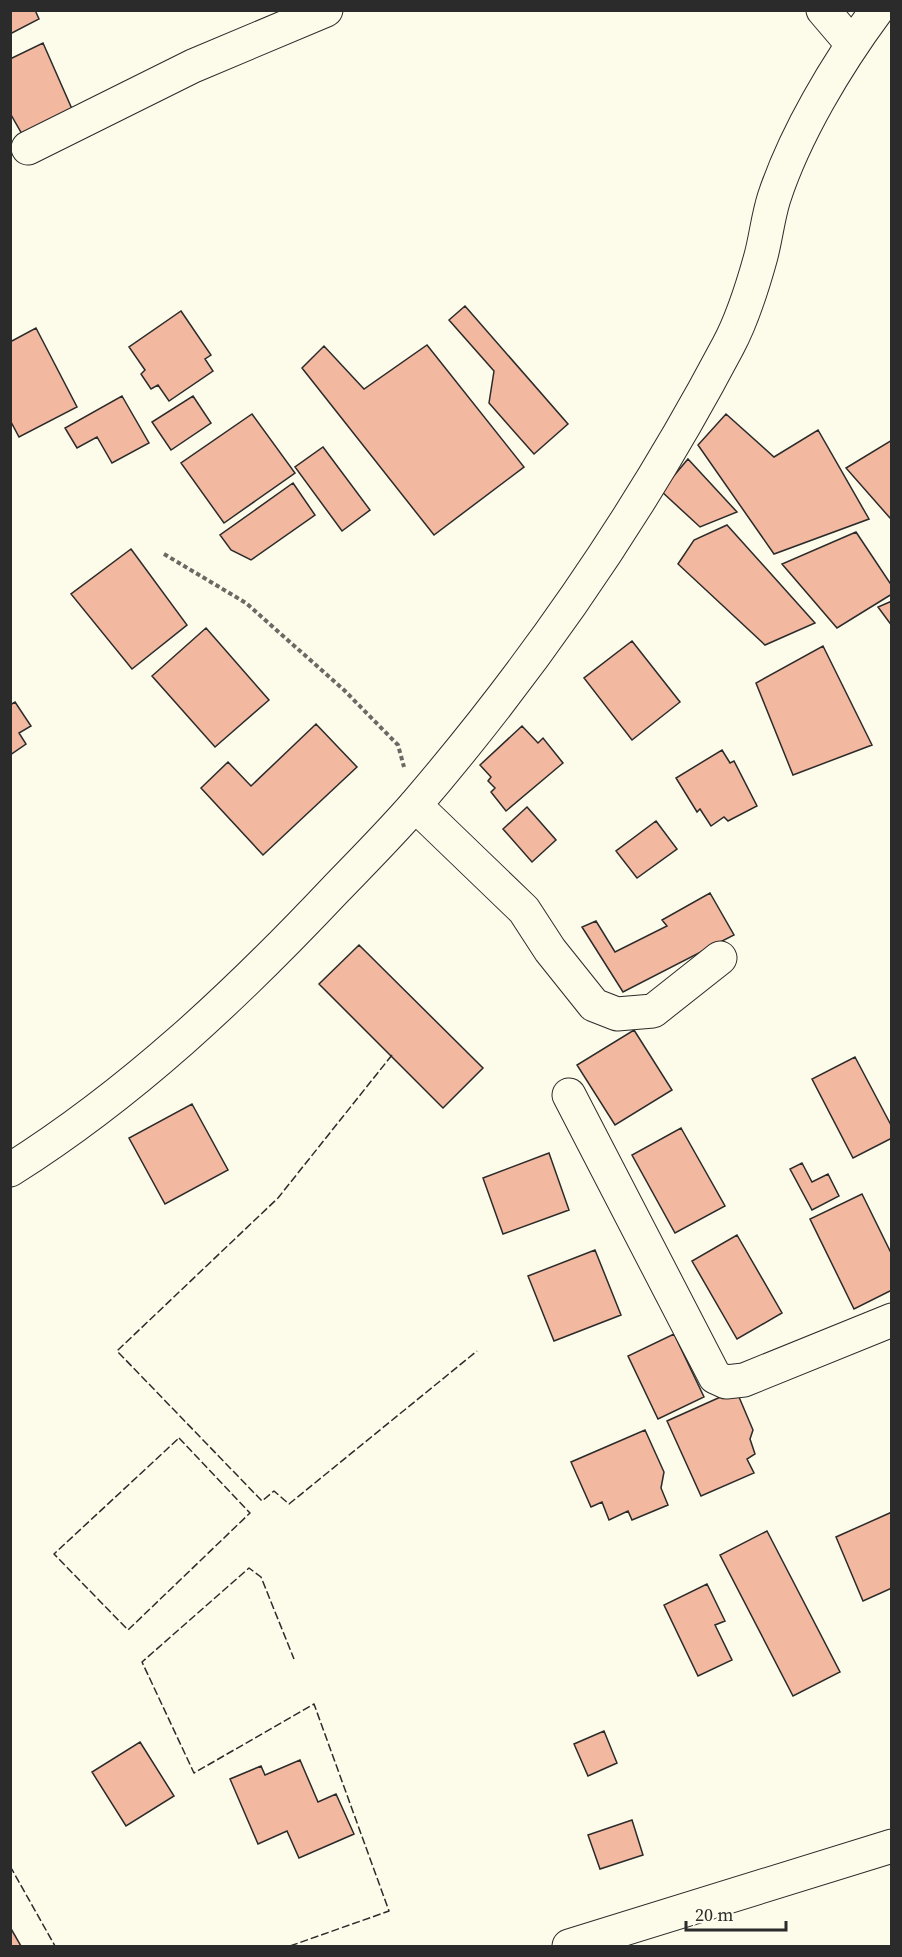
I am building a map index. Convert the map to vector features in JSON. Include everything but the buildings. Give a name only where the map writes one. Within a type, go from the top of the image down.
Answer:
[{"type":"street","points":[[824,10],[852,44]]},
{"type":"street","points":[[10,1170],[56,1141],[176,1048],[288,940],[415,805],[553,629],[659,467],[731,342],[761,258],[774,199],[803,132],[852,44],[877,10]]},
{"type":"street","points":[[28,148],[193,66],[311,13]]},
{"type":"street","points":[[415,805],[524,910],[550,950],[594,1005],[617,1014],[653,1011],[720,958]]},
{"type":"street","points":[[569,1095],[715,1377],[726,1382],[744,1380],[891,1320]]},
{"type":"street","points":[[568,1947],[654,1933],[891,1846]]},
{"type":"path","points":[[164,554],[246,603],[344,690],[398,745],[415,805]]},
{"type":"fence","points":[[392,1055],[278,1198],[117,1351],[262,1501],[274,1491],[289,1504],[477,1351]]},
{"type":"fence","points":[[179,1438],[250,1513],[128,1630],[54,1554],[179,1438]]},
{"type":"fence","points":[[290,1946],[389,1911],[314,1704],[194,1773],[142,1662],[249,1568],[261,1577],[294,1659]]},
{"type":"fence","points":[[10,1866],[55,1946]]}]
